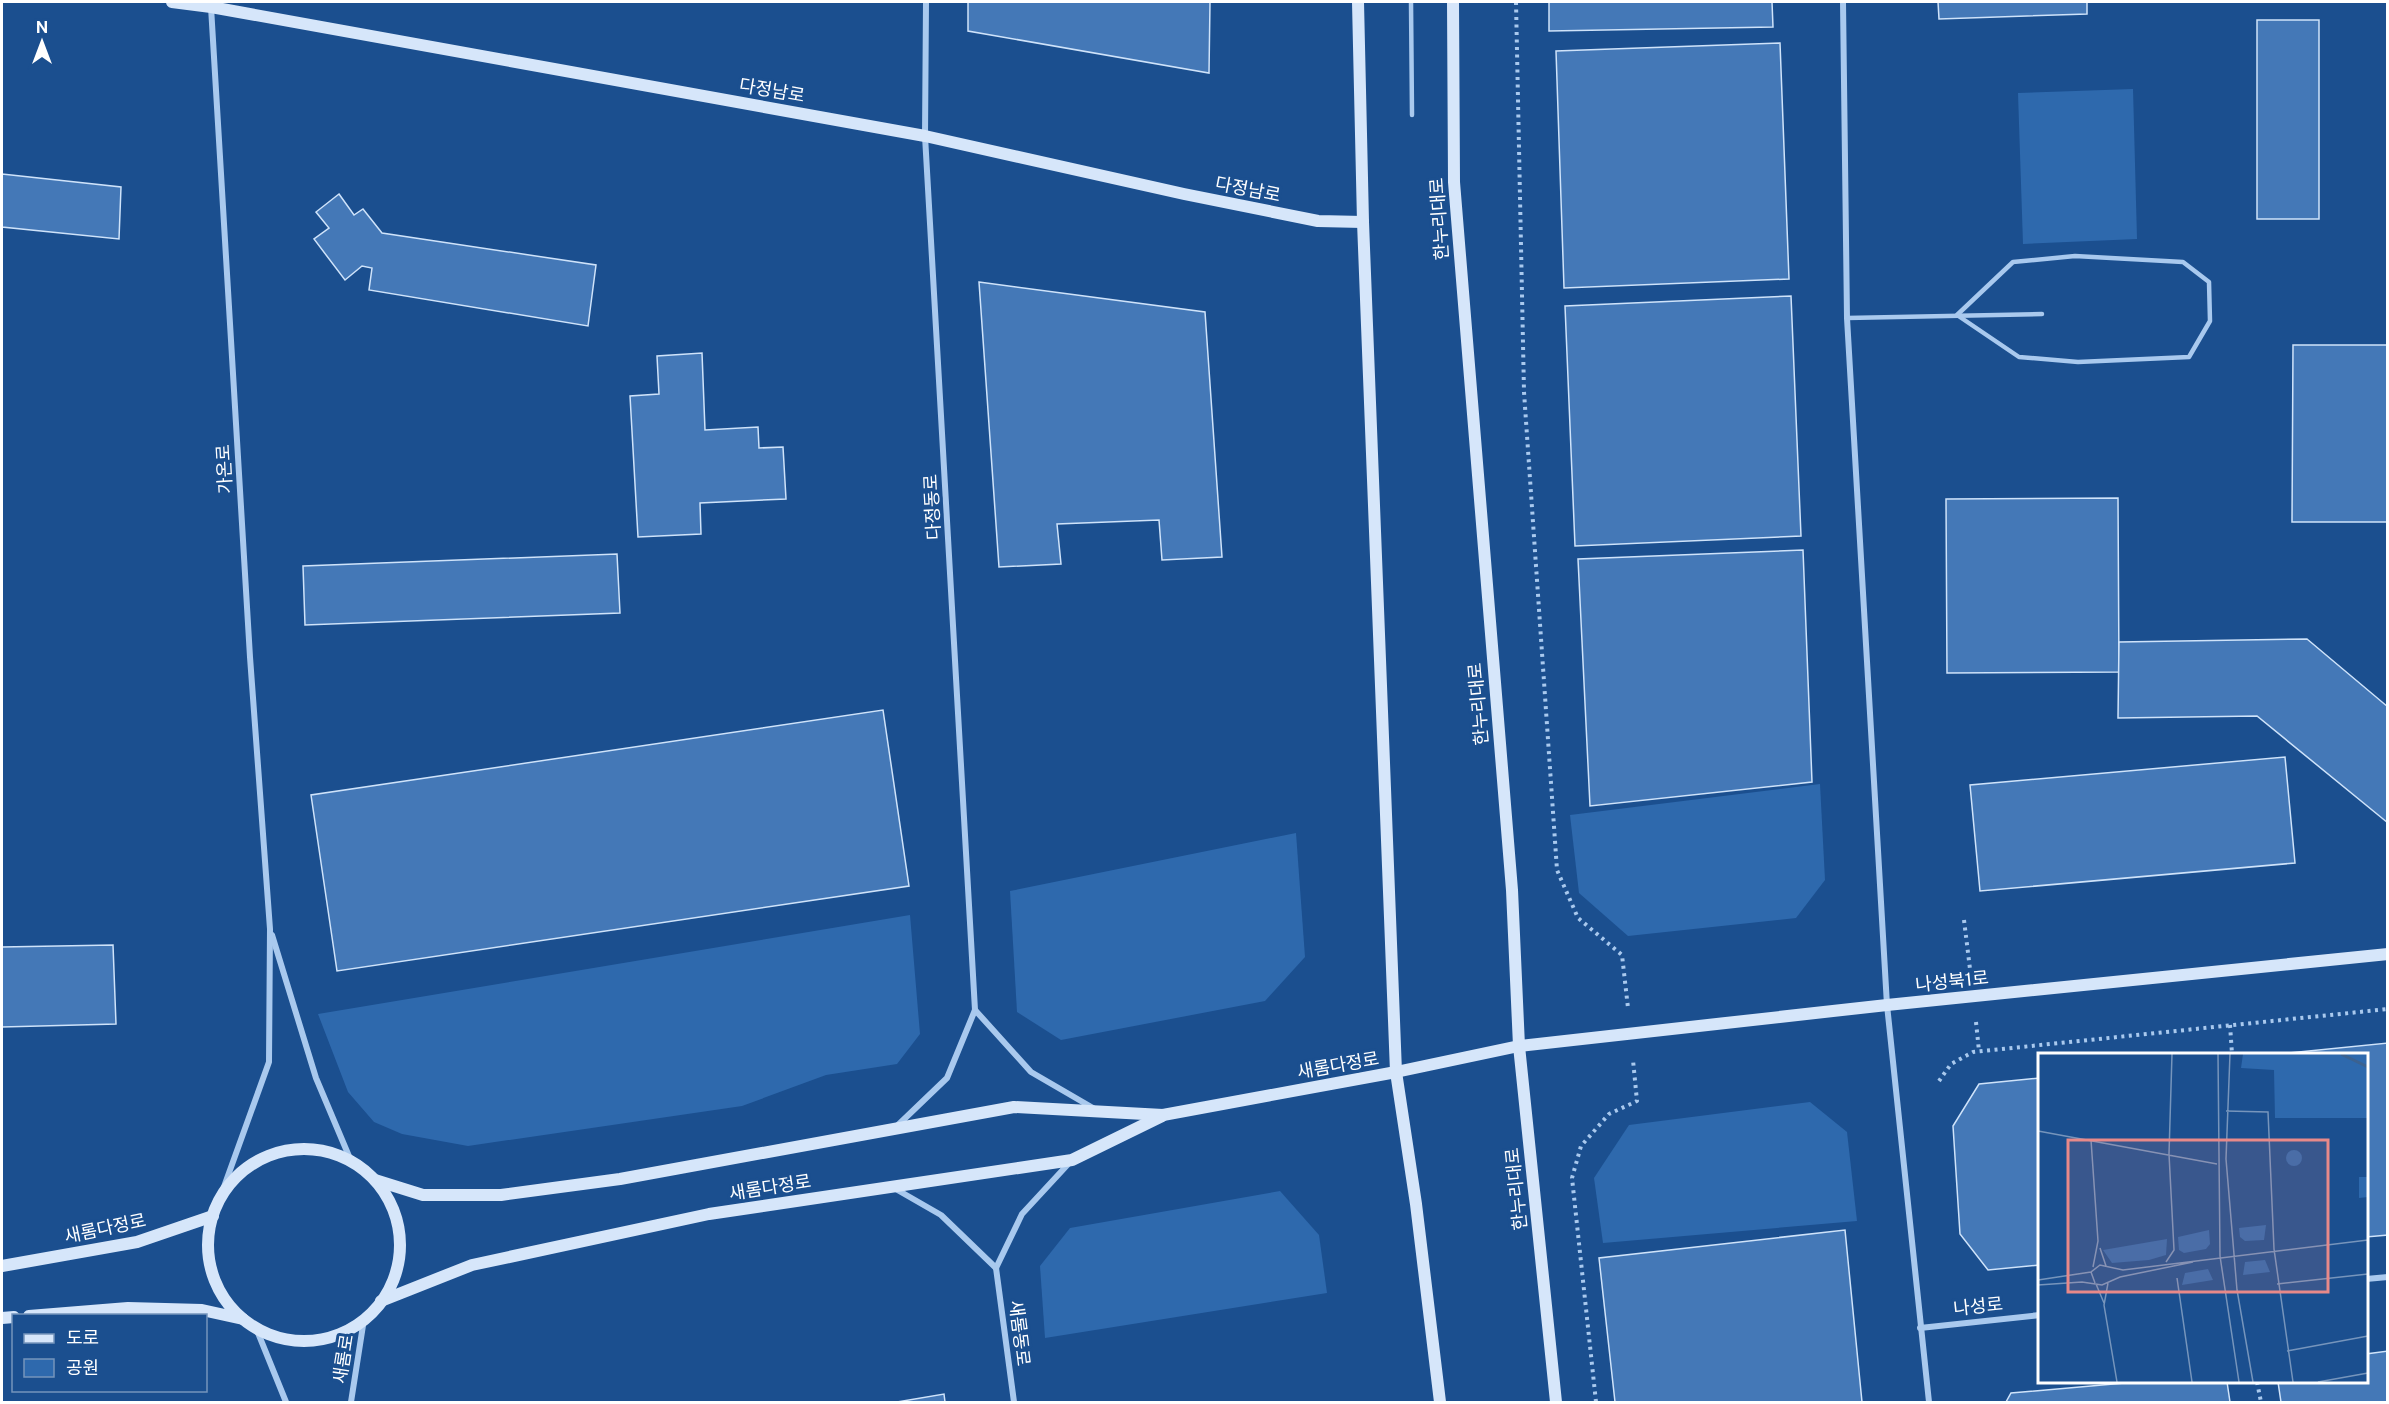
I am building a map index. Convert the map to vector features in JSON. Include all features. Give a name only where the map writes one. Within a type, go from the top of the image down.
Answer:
[{"type":"street","name":"다정남로","points":[[172,2],[211,4],[925,136],[1295,217],[1318,221],[1363,222]]},
{"type":"street","name":"다정동로","points":[[926,2],[925,136],[975,1010]]},
{"type":"street","points":[[1358,2],[1363,222],[1396,1072],[1416,1204],[1440,1402]]},
{"type":"street","name":"한누리대로","points":[[1453,2],[1454,182],[1511,878],[1519,1046],[1556,1402]]},
{"type":"street","points":[[1843,2],[1847,318],[1887,1005],[1929,1402]]},
{"type":"street","name":"가온로","points":[[211,4],[250,657],[270,929]]},
{"type":"street","points":[[270,929],[316,1078],[351,1161]]},
{"type":"street","points":[[220,1195],[240,1173],[264,1157],[292,1149],[323,1150],[351,1161],[375,1180],[392,1205],[399,1229],[399,1255],[393,1279],[381,1301],[364,1320],[342,1333],[312,1340],[282,1338],[256,1328],[234,1311],[218,1288],[210,1267],[207,1245],[213,1216],[220,1195],[270,1062],[270,929]]},
{"type":"street","name":"나성북1로","points":[[1519,1046],[1887,1005],[2388,954]]},
{"type":"street","points":[[894,1130],[947,1078],[975,1010],[1031,1072],[1101,1112]]},
{"type":"street","name":"새롬다정로","points":[[375,1180],[423,1195],[501,1195],[596,1184],[1014,1107],[1163,1115],[1396,1072],[1519,1046]]},
{"type":"street","name":"새롬다정로","points":[[381,1301],[472,1265],[709,1214],[1072,1160],[1163,1115]]},
{"type":"street","points":[[891,1187],[941,1215],[996,1268],[1022,1214],[1072,1160]]},
{"type":"street","name":"새롬다정로","points":[[2,1266],[137,1242],[213,1216]]},
{"type":"street","name":"새롬동로","points":[[996,1268],[1014,1402]]},
{"type":"street","points":[[2368,1280],[2388,1277]]},
{"type":"street","points":[[54,1314],[128,1308],[202,1310],[243,1319]]},
{"type":"street","name":"나성로","points":[[1920,1328],[2038,1315]]},
{"type":"street","name":"새롬로","points":[[351,1402],[364,1320]]},
{"type":"street","points":[[256,1328],[286,1402]]},
{"type":"lane","points":[[1411,2],[1412,115]]},
{"type":"lane","points":[[2075,256],[2183,262],[2209,282],[2210,321],[2189,357],[2078,362],[2019,357],[1957,315],[2013,262],[2075,256]]},
{"type":"lane","points":[[1847,318],[2042,314]]},
{"type":"path","points":[[1516,2],[1524,392],[1557,870],[1578,918],[1622,955]]},
{"type":"path","points":[[1939,1081],[1951,1064],[1973,1052],[2388,1009]]},
{"type":"path","points":[[2230,1025],[2232,1053]]},
{"type":"path","points":[[1596,1402],[1572,1178],[1581,1146],[1609,1114],[1637,1101]]},
{"type":"path","points":[[2257,1383],[2261,1402]]},
{"type":"green space","points":[[2133,89],[2137,239],[2023,244],[2018,93]]},
{"type":"green space","points":[[1820,784],[1825,880],[1796,918],[1628,936],[1579,893],[1570,815]]},
{"type":"green space","points":[[1296,833],[1305,957],[1265,1001],[1061,1040],[1017,1012],[1010,891]]},
{"type":"green space","points":[[910,915],[920,1034],[897,1064],[826,1075],[742,1106],[468,1146],[402,1134],[374,1122],[348,1092],[318,1014]]},
{"type":"green space","points":[[1810,1102],[1847,1132],[1857,1221],[1603,1243],[1594,1178],[1629,1125]]},
{"type":"green space","points":[[1280,1191],[1319,1235],[1327,1293],[1045,1338],[1040,1266],[1070,1228]]},
{"type":"building","points":[[968,2],[1210,2],[1209,73],[968,31]]},
{"type":"building","points":[[1549,2],[1772,2],[1773,27],[1549,31]]},
{"type":"building","points":[[1938,2],[2087,2],[2087,14],[1939,19]]},
{"type":"building","points":[[2257,20],[2319,20],[2319,219],[2257,219]]},
{"type":"building","points":[[1780,43],[1789,279],[1564,288],[1556,51]]},
{"type":"building","points":[[2,174],[121,187],[119,239],[2,227]]},
{"type":"building","points":[[339,194],[354,215],[363,209],[382,233],[596,265],[588,326],[369,290],[372,268],[362,266],[345,280],[314,239],[329,228],[316,212]]},
{"type":"building","points":[[979,282],[1205,312],[1222,557],[1162,560],[1159,520],[1057,524],[1061,564],[999,567]]},
{"type":"building","points":[[1791,296],[1801,536],[1575,546],[1565,306]]},
{"type":"building","points":[[2293,345],[2388,345],[2388,522],[2292,522]]},
{"type":"building","points":[[702,353],[705,430],[758,427],[759,448],[783,447],[786,499],[700,503],[701,534],[638,537],[630,396],[659,394],[657,356]]},
{"type":"building","points":[[2118,498],[2119,672],[1947,673],[1946,499]]},
{"type":"building","points":[[1803,550],[1812,782],[1590,806],[1578,559]]},
{"type":"building","points":[[617,554],[620,613],[305,625],[303,566]]},
{"type":"building","points":[[2307,639],[2388,707],[2388,823],[2257,716],[2118,718],[2119,642]]},
{"type":"building","points":[[883,710],[909,886],[337,971],[311,795]]},
{"type":"building","points":[[2285,757],[2295,863],[1980,891],[1970,785]]},
{"type":"building","points":[[113,945],[116,1024],[2,1027],[2,947]]},
{"type":"building","points":[[2388,1043],[2388,1235],[2368,1237],[2368,1053],[2289,1053]]},
{"type":"building","points":[[2038,1078],[2038,1265],[1988,1270],[1960,1234],[1953,1126],[1979,1084]]},
{"type":"building","points":[[1845,1230],[1862,1402],[1615,1402],[1599,1258]]},
{"type":"building","points":[[2388,1351],[2388,1402],[2281,1402],[2278,1383],[2368,1383],[2368,1354]]},
{"type":"building","points":[[2125,1383],[2227,1383],[2230,1402],[2006,1402],[2011,1393]]},
{"type":"building","points":[[944,1394],[945,1402],[897,1402]]}]
